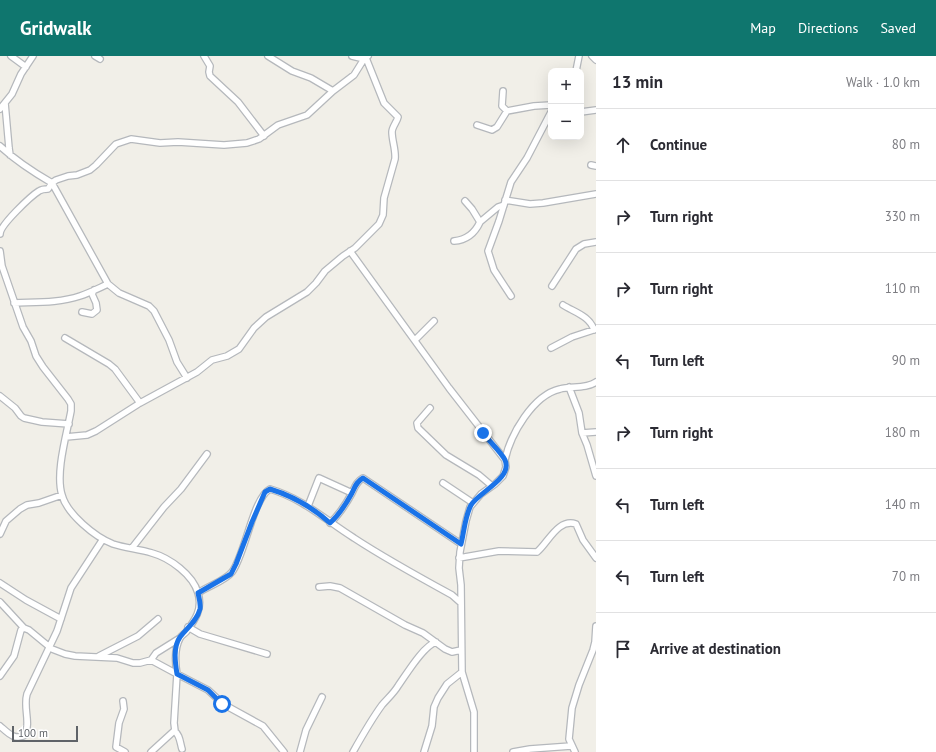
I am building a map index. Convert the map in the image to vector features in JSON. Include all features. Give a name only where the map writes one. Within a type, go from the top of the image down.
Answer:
[{"type":"street","points":[[11,56],[26,67]]},
{"type":"street","points":[[0,109],[5,104],[16,86],[21,74],[33,56]]},
{"type":"street","points":[[204,56],[210,66],[210,76],[238,102],[264,136]]},
{"type":"street","points":[[268,56],[286,68],[310,78],[333,91]]},
{"type":"street","points":[[352,56],[366,58]]},
{"type":"street","points":[[577,68],[579,56]]},
{"type":"street","points":[[592,56],[596,60]]},
{"type":"street","points":[[0,232],[8,221],[33,195],[40,190],[48,189],[56,180],[90,170],[96,166],[116,144],[131,139],[160,143],[178,142],[237,145],[259,139],[278,125],[307,115],[333,91],[354,75],[366,58]]},
{"type":"street","points":[[66,437],[87,435],[96,431],[140,403],[187,378],[212,360],[234,353],[239,349],[254,328],[266,317],[302,296],[312,287],[325,271],[359,245],[381,220],[384,198],[390,180],[395,155],[392,129],[398,117],[384,103],[380,89],[366,58]]},
{"type":"street","points":[[503,91],[502,106],[507,111]]},
{"type":"street","points":[[5,104],[10,156]]},
{"type":"street","points":[[477,125],[492,130],[507,111],[534,106],[548,106]]},
{"type":"street","points":[[584,112],[596,110]]},
{"type":"street","points":[[511,296],[494,270],[488,255],[488,251],[511,182],[527,158],[548,118]]},
{"type":"street","points":[[0,146],[10,156],[52,184],[108,284],[119,293],[150,306],[154,311],[169,340],[176,362],[187,378]]},
{"type":"street","points":[[454,241],[467,238],[474,233],[480,222],[504,202],[530,204],[543,203],[596,194]]},
{"type":"street","points":[[465,201],[480,222]]},
{"type":"street","points":[[552,286],[576,249],[584,244],[596,242]]},
{"type":"street","points":[[0,251],[2,266],[14,303],[36,356],[71,404],[72,411],[66,437],[60,479],[62,495],[73,515],[103,539],[118,545],[162,557],[188,577],[198,593],[200,607],[197,616],[180,637],[156,653],[151,660],[133,663],[117,658],[70,655],[57,651],[49,647],[29,630],[24,628],[0,602]]},
{"type":"street","points":[[350,251],[479,428],[505,460]]},
{"type":"street","points":[[14,303],[56,301],[80,296],[108,284]]},
{"type":"street","points":[[82,312],[92,314],[97,310],[92,294],[94,290]]},
{"type":"street","points":[[551,348],[572,337],[595,330],[585,317],[563,305]]},
{"type":"street","points":[[415,340],[434,321]]},
{"type":"street","points":[[65,338],[115,369],[140,403]]},
{"type":"street","points":[[474,752],[474,712],[462,672],[461,650],[462,585],[459,568],[461,544],[468,512],[472,504],[481,494],[503,476],[506,467],[505,460],[507,449],[518,427],[535,405],[543,397],[553,391],[569,387],[584,386],[596,382]]},
{"type":"street","points":[[569,387],[579,413],[582,433],[596,476]]},
{"type":"street","points":[[0,396],[15,408],[24,418],[49,423],[69,424]]},
{"type":"street","points":[[430,408],[417,423],[418,428],[446,456],[479,475],[492,486]]},
{"type":"street","points":[[582,433],[596,432]]},
{"type":"street","points":[[132,548],[164,507],[181,489],[207,454]]},
{"type":"street","points":[[308,506],[319,478],[352,493]]},
{"type":"street","points":[[330,523],[338,515],[356,484],[363,478],[461,544]]},
{"type":"street","points":[[443,483],[472,504]]},
{"type":"street","points":[[198,593],[231,574],[265,492],[270,489],[296,499],[308,506],[330,523],[383,556],[452,595],[461,603]]},
{"type":"street","points":[[0,534],[6,521],[20,509],[27,505],[39,503],[62,495]]},
{"type":"street","points":[[460,558],[499,551],[537,552],[561,526],[571,522],[576,524],[583,540],[596,558]]},
{"type":"street","points":[[0,726],[15,737],[25,735],[27,729],[25,699],[53,641],[71,588],[103,539]]},
{"type":"street","points":[[0,583],[26,600],[61,619]]},
{"type":"street","points":[[319,587],[330,586],[340,588],[405,625],[423,633],[452,652],[461,650]]},
{"type":"street","points":[[98,656],[138,636],[158,619]]},
{"type":"street","points":[[575,752],[569,735],[572,704],[593,650],[596,626]]},
{"type":"street","points":[[188,627],[200,634],[266,654]]},
{"type":"street","points":[[0,676],[12,659],[21,630],[24,628]]},
{"type":"street","points":[[180,637],[176,648],[175,659],[177,674],[174,723],[175,732],[179,737],[182,749]]},
{"type":"street","points":[[353,752],[374,717],[397,688],[414,663],[430,644],[436,642]]},
{"type":"street","points":[[151,660],[208,690],[222,704],[264,726],[284,752]]},
{"type":"street","points":[[424,752],[432,726],[434,707],[438,698],[447,684],[462,672]]},
{"type":"street","points":[[300,752],[306,730],[322,697]]},
{"type":"street","points":[[123,702],[124,709],[118,729],[116,747],[125,752]]},
{"type":"street","points":[[151,752],[173,732],[175,732]]},
{"type":"street","points":[[512,752],[572,746]]},
{"type":"route","points":[[222,704],[208,690],[177,674],[175,666],[176,648],[180,637],[197,616],[200,607],[198,593],[231,574],[265,492],[270,489],[296,499],[317,512],[330,523],[338,515],[356,484],[363,478],[461,544],[467,515],[472,505],[481,494],[503,476],[506,467],[505,460],[483,433]]}]
